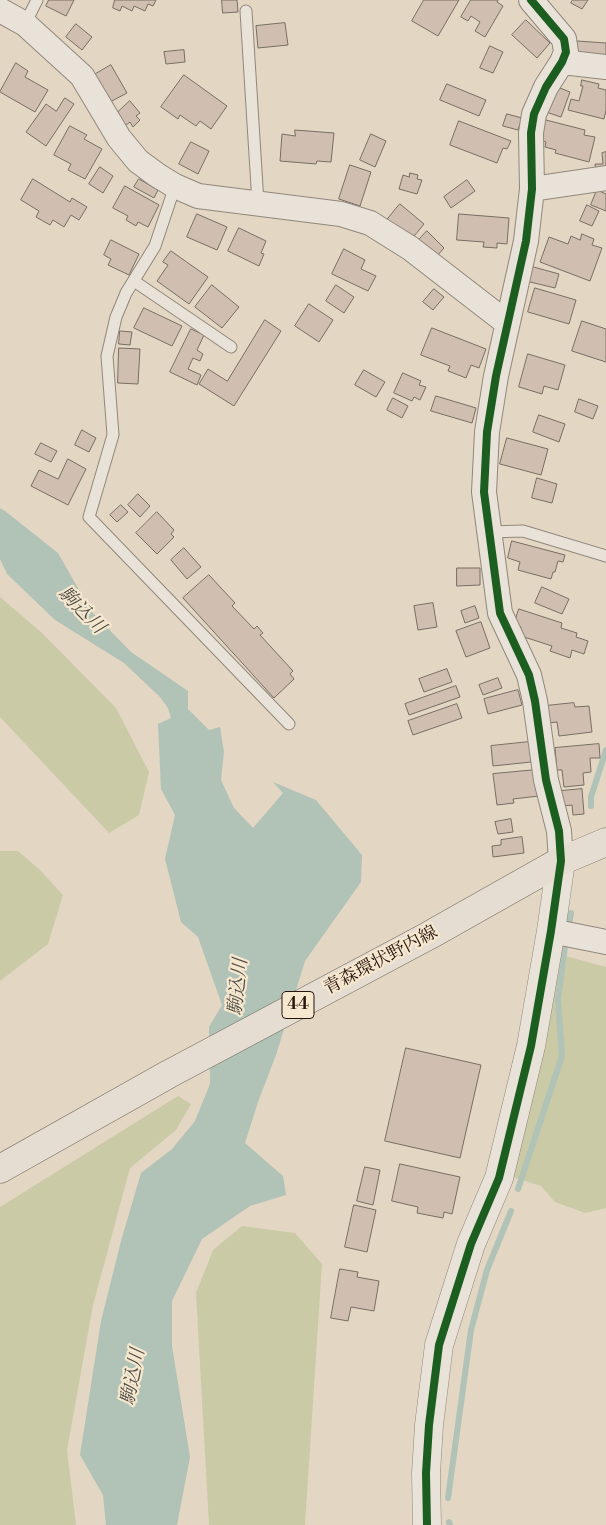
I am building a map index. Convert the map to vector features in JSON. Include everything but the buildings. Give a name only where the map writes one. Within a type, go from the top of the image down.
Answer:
[{"type":"main road","name":"青森環状野内線","points":[[0,1169],[169,1074],[428,936],[561,861],[606,842]]},
{"type":"street","points":[[427,1525],[426,1473],[428,1424],[439,1345],[471,1244],[499,1178],[531,1046],[561,861],[559,831],[546,780],[535,701],[529,675],[500,613],[484,492],[487,432],[496,376],[526,241],[532,189],[530,133],[534,114],[546,87],[566,52],[564,39],[531,0]]},
{"type":"street","points":[[0,10],[25,24],[82,76],[119,138],[138,161],[175,186],[198,196],[341,214],[370,223],[410,248],[507,323]]},
{"type":"street","points":[[562,62],[606,67]]},
{"type":"street","points":[[532,189],[606,178]]},
{"type":"street","points":[[551,931],[606,942]]},
{"type":"lane","points":[[25,24],[37,0]]},
{"type":"lane","points":[[246,11],[258,204]]},
{"type":"lane","points":[[175,186],[155,246],[126,293],[116,317],[107,356],[113,435],[88,517],[289,724]]},
{"type":"lane","points":[[134,281],[231,347]]},
{"type":"lane","points":[[489,532],[523,531],[606,556]]},
{"type":"green space","points":[[0,597],[42,633],[116,708],[149,772],[139,815],[109,833],[0,717]]},
{"type":"green space","points":[[0,851],[18,851],[40,870],[63,895],[48,944],[0,981]]},
{"type":"green space","points":[[558,954],[606,967],[606,1208],[585,1213],[555,1202],[541,1186],[512,1177]]},
{"type":"green space","points":[[178,1096],[191,1104],[176,1130],[130,1168],[93,1305],[67,1450],[76,1525],[0,1525],[0,1207]]},
{"type":"green space","points":[[242,1226],[295,1233],[322,1264],[305,1525],[209,1525],[196,1293],[213,1250]]},
{"type":"water","name":"駒込川","points":[[0,508],[58,553],[91,611],[131,652],[188,691],[188,709],[209,730],[220,727],[224,752],[221,780],[234,808],[253,828],[283,793],[273,782],[316,800],[362,855],[361,882],[305,961],[276,1055],[245,1143],[283,1176],[286,1195],[250,1206],[202,1239],[172,1301],[172,1346],[190,1457],[177,1525],[106,1525],[103,1495],[80,1455],[101,1321],[121,1241],[141,1173],[172,1149],[195,1121],[210,1084],[209,1027],[222,1005],[198,937],[181,922],[165,859],[175,815],[161,789],[158,724],[171,718],[168,708],[160,697],[124,663],[55,620],[7,574],[0,559]]},
{"type":"waterway","points":[[591,806],[591,797],[606,750]]},
{"type":"waterway","points":[[569,925],[571,913]]},
{"type":"waterway","points":[[518,1189],[562,1056],[558,999],[565,946]]},
{"type":"waterway","points":[[448,1498],[471,1330],[487,1270],[511,1211]]},
{"type":"cycle path","points":[[427,1525],[426,1473],[429,1425],[439,1345],[471,1244],[499,1178],[531,1046],[561,861],[559,831],[546,780],[535,701],[529,675],[500,613],[484,492],[487,432],[496,376],[526,241],[532,189],[531,133],[534,114],[546,87],[566,52],[564,39],[531,0]]}]
